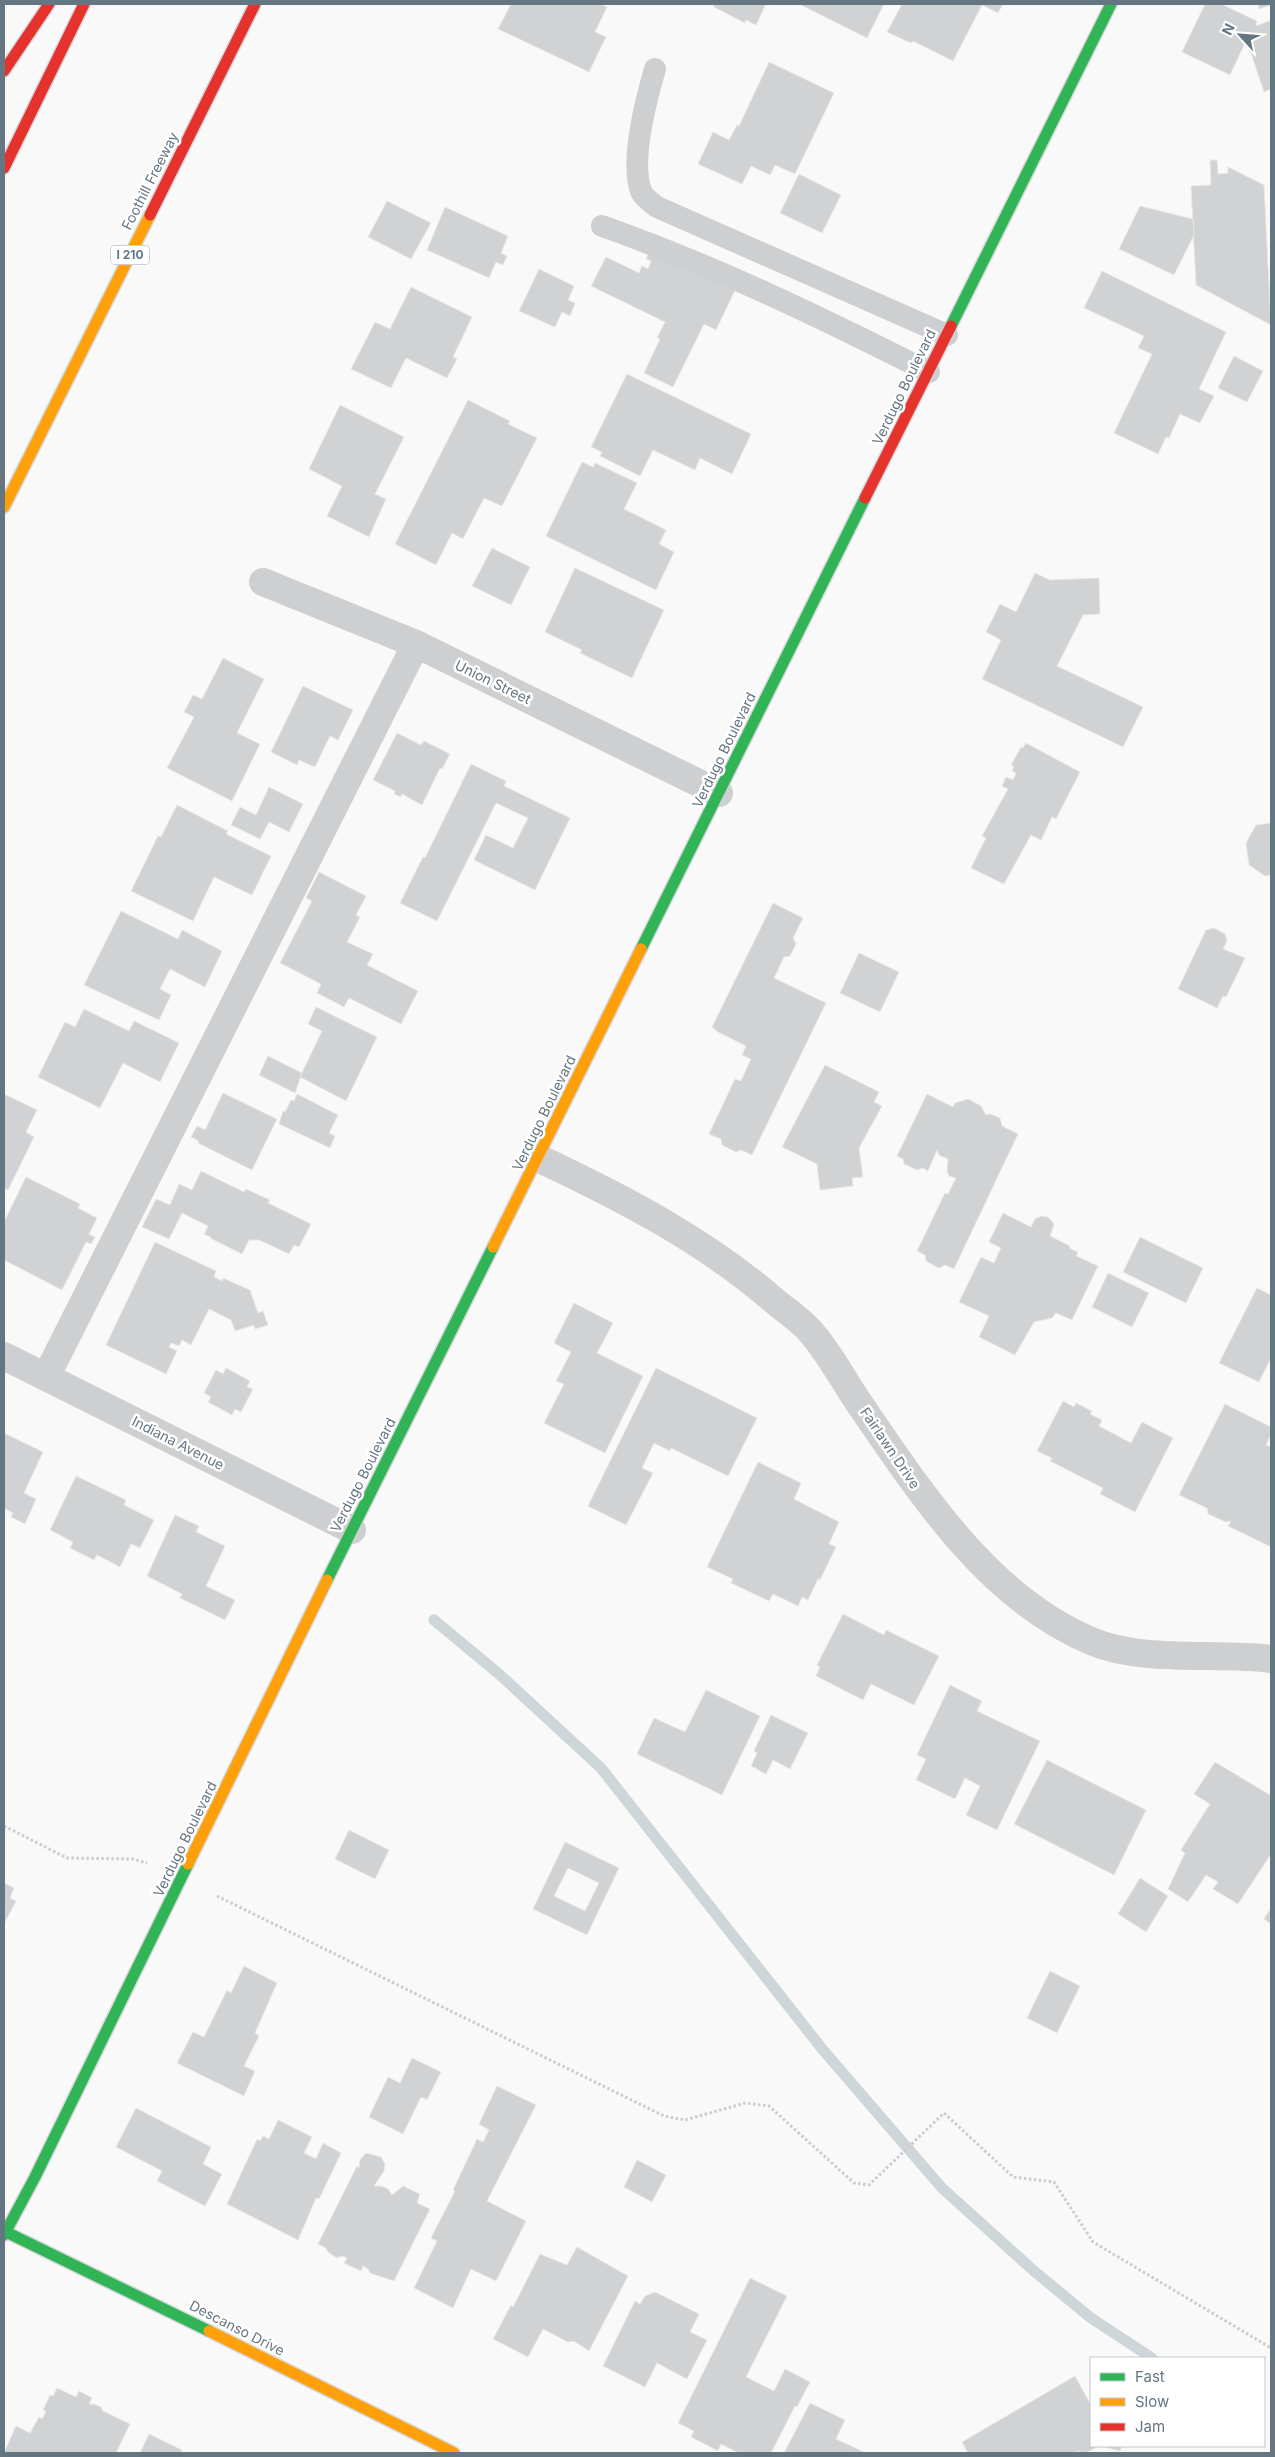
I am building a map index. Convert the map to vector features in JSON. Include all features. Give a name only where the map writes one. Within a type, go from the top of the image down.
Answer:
[{"type":"main road","points":[[4,71],[49,4]]},
{"type":"main road","points":[[4,168],[84,4]]},
{"type":"main road","name":"Foothill Freeway","points":[[4,507],[256,4]]},
{"type":"main road","name":"Verdugo Boulevard","points":[[4,2232],[35,2177],[352,1530],[929,372],[1110,4]]},
{"type":"main road","name":"Descanso Drive","points":[[4,2232],[66,2260],[454,2453]]},
{"type":"street","name":"Union Street","points":[[263,582],[416,644],[719,793]]},
{"type":"street","points":[[46,1377],[416,644]]},
{"type":"street","name":"Fairlawn Drive","points":[[538,1158],[656,1218],[713,1252],[757,1285],[810,1331],[924,1498],[1001,1584],[1052,1621],[1092,1642],[1136,1653],[1271,1659]]},
{"type":"street","name":"Indiana Avenue","points":[[4,1356],[352,1530]]},
{"type":"lane","points":[[655,69],[644,105],[637,175],[642,193],[657,207],[947,335]]},
{"type":"lane","points":[[602,226],[674,252],[858,336],[929,372]]},
{"type":"path","points":[[4,1826],[67,1858],[132,1859],[147,1863]]},
{"type":"path","points":[[217,1896],[664,2116],[685,2120],[746,2103],[768,2106],[854,2184],[869,2185],[892,2165],[944,2112],[1013,2177],[1054,2182],[1092,2242],[1271,2348]]},
{"type":"building","points":[[511,4],[600,4],[607,7],[595,32],[606,37],[589,72],[498,29]]},
{"type":"building","points":[[713,4],[766,4],[756,25],[746,20],[745,23],[714,7]]},
{"type":"building","points":[[799,4],[884,4],[867,38]]},
{"type":"building","points":[[902,4],[1003,4],[998,13],[982,5],[953,61],[913,41],[911,43],[887,32]]},
{"type":"building","points":[[1205,4],[1221,4],[1257,21],[1256,26],[1271,20],[1271,89],[1264,92],[1249,47],[1244,45],[1230,75],[1182,52]]},
{"type":"building","points":[[1258,4],[1271,4],[1271,5],[1259,9]]},
{"type":"building","points":[[769,62],[834,93],[795,174],[775,165],[770,175],[751,166],[742,184],[698,164],[713,132],[729,140],[737,125],[739,126]]},
{"type":"building","points":[[1210,160],[1217,160],[1218,174],[1228,173],[1228,167],[1264,185],[1271,325],[1196,285],[1191,186],[1211,185]]},
{"type":"building","points":[[799,174],[841,195],[822,233],[780,213]]},
{"type":"building","points":[[387,201],[431,223],[411,259],[368,237]]},
{"type":"building","points":[[1140,206],[1193,219],[1194,235],[1174,275],[1119,249]]},
{"type":"building","points":[[445,207],[508,236],[501,253],[507,256],[503,265],[496,262],[489,278],[427,250]]},
{"type":"building","points":[[650,250],[736,288],[716,330],[704,324],[673,387],[644,373],[660,339],[657,338],[665,322],[591,286],[606,257],[639,273],[642,266],[648,269],[651,261],[646,259]]},
{"type":"building","points":[[539,269],[574,286],[568,300],[575,303],[570,316],[562,312],[555,327],[519,311]]},
{"type":"building","points":[[1102,271],[1226,332],[1199,389],[1214,396],[1200,423],[1180,414],[1169,438],[1166,437],[1158,454],[1114,433],[1152,354],[1138,348],[1144,336],[1084,308]]},
{"type":"building","points":[[411,287],[472,317],[453,357],[457,359],[447,378],[406,358],[391,388],[351,369],[375,322],[390,329]]},
{"type":"building","points":[[1234,356],[1263,371],[1247,402],[1218,388]]},
{"type":"building","points":[[627,374],[751,434],[732,474],[700,458],[695,470],[653,450],[640,476],[600,456],[602,452],[591,447]]},
{"type":"building","points":[[468,400],[510,421],[508,424],[537,438],[502,506],[484,498],[463,539],[452,533],[436,565],[395,544]]},
{"type":"building","points":[[340,405],[404,437],[375,494],[386,499],[369,537],[327,516],[342,486],[309,469]]},
{"type":"building","points":[[582,462],[593,467],[595,463],[637,483],[624,509],[666,530],[659,544],[674,552],[656,590],[546,536]]},
{"type":"building","points":[[492,548],[530,567],[511,605],[472,586]]},
{"type":"building","points":[[575,568],[664,610],[632,678],[580,653],[582,650],[545,632]]},
{"type":"building","points":[[1035,573],[1050,580],[1099,578],[1100,614],[1083,615],[1057,666],[1143,707],[1123,747],[982,679],[1001,640],[986,632],[1000,604],[1016,612]]},
{"type":"building","points":[[223,658],[264,679],[237,733],[260,744],[232,801],[167,768],[194,717],[184,712],[193,695],[202,699]]},
{"type":"building","points":[[303,686],[353,710],[338,740],[330,736],[315,767],[299,760],[297,765],[271,752]]},
{"type":"building","points":[[397,733],[421,745],[424,741],[450,754],[442,769],[440,768],[422,805],[402,794],[401,797],[394,794],[395,791],[373,780]]},
{"type":"building","points":[[1026,743],[1080,772],[1056,819],[1052,817],[1041,840],[1031,835],[1004,884],[971,868],[986,838],[982,836],[1008,789],[1002,786],[1006,777],[1013,780],[1016,773],[1012,771],[1014,766],[1011,765],[1021,747],[1023,748]]},
{"type":"building","points":[[471,764],[506,781],[504,786],[570,818],[535,890],[474,860],[486,835],[513,848],[528,818],[496,803],[437,921],[400,903],[423,857],[425,858]]},
{"type":"building","points":[[269,787],[303,804],[289,832],[269,822],[260,839],[231,825],[240,807],[256,815]]},
{"type":"building","points":[[177,805],[228,831],[226,834],[271,856],[252,895],[214,877],[193,921],[131,891],[158,836],[161,837]]},
{"type":"building","points":[[1271,823],[1271,875],[1265,876],[1249,865],[1246,843],[1256,825]]},
{"type":"building","points":[[319,872],[366,896],[356,915],[360,917],[347,942],[373,954],[367,965],[418,991],[401,1024],[349,998],[344,1007],[317,993],[321,984],[280,963],[312,901],[306,898]]},
{"type":"building","points":[[773,903],[803,918],[793,938],[796,944],[790,956],[784,957],[774,978],[826,1003],[752,1155],[741,1150],[736,1152],[722,1145],[721,1139],[709,1134],[735,1079],[741,1081],[751,1059],[742,1055],[746,1046],[712,1027]]},
{"type":"building","points":[[121,911],[178,939],[182,930],[222,951],[205,987],[170,969],[160,989],[171,995],[159,1020],[84,985]]},
{"type":"building","points":[[1214,928],[1225,934],[1227,941],[1223,949],[1245,958],[1226,997],[1223,996],[1217,1008],[1178,989],[1206,930]]},
{"type":"building","points":[[859,953],[899,972],[880,1012],[840,993]]},
{"type":"building","points":[[316,1007],[377,1037],[346,1101],[300,1077],[322,1031],[308,1024]]},
{"type":"building","points":[[84,1009],[129,1031],[134,1021],[179,1043],[160,1082],[123,1063],[100,1108],[38,1077],[65,1022],[75,1027]]},
{"type":"building","points":[[268,1056],[302,1073],[295,1093],[259,1075]]},
{"type":"building","points":[[825,1065],[879,1092],[874,1102],[882,1106],[859,1148],[863,1177],[852,1178],[853,1186],[820,1190],[817,1164],[782,1147]]},
{"type":"building","points":[[223,1093],[277,1119],[252,1170],[198,1143],[199,1141],[191,1137],[197,1126],[205,1130]]},
{"type":"building","points":[[4,1094],[37,1110],[26,1132],[34,1137],[8,1190],[4,1188]]},
{"type":"building","points":[[297,1094],[338,1115],[329,1133],[335,1136],[330,1148],[279,1124],[283,1111],[285,1112],[291,1100],[294,1101]]},
{"type":"building","points":[[927,1094],[953,1107],[955,1103],[968,1099],[981,1106],[986,1115],[990,1114],[1000,1118],[1002,1126],[1018,1134],[954,1269],[945,1265],[939,1268],[926,1261],[925,1255],[917,1251],[945,1193],[948,1194],[956,1178],[949,1176],[947,1171],[948,1159],[939,1155],[937,1150],[928,1171],[923,1168],[917,1170],[904,1164],[903,1159],[897,1156]]},
{"type":"building","points":[[201,1171],[244,1192],[246,1189],[270,1200],[268,1203],[311,1224],[299,1247],[294,1245],[289,1254],[259,1240],[249,1240],[242,1254],[204,1234],[208,1226],[182,1213],[169,1239],[142,1227],[156,1199],[170,1205],[179,1184],[192,1190]]},
{"type":"building","points":[[26,1177],[80,1204],[78,1208],[97,1218],[89,1234],[95,1237],[91,1244],[86,1242],[62,1290],[4,1260],[4,1222]]},
{"type":"building","points":[[1003,1213],[1031,1227],[1035,1219],[1041,1216],[1048,1217],[1054,1224],[1050,1236],[1078,1252],[1076,1256],[1098,1266],[1072,1320],[1056,1313],[1052,1318],[1034,1322],[1015,1355],[979,1337],[989,1316],[959,1302],[981,1257],[994,1263],[1001,1248],[989,1242]]},
{"type":"building","points":[[1140,1237],[1203,1268],[1186,1303],[1123,1272]]},
{"type":"building","points":[[155,1242],[216,1271],[214,1277],[222,1281],[223,1278],[250,1290],[258,1313],[263,1311],[268,1325],[255,1329],[254,1325],[235,1331],[231,1320],[209,1309],[191,1345],[182,1340],[179,1346],[171,1343],[169,1347],[177,1351],[166,1374],[106,1345]]},
{"type":"building","points":[[1108,1273],[1149,1293],[1132,1327],[1092,1307]]},
{"type":"building","points":[[1257,1288],[1271,1295],[1271,1358],[1259,1382],[1219,1363]]},
{"type":"building","points":[[574,1303],[613,1323],[597,1353],[643,1376],[605,1453],[544,1423],[564,1384],[556,1381],[571,1352],[554,1343]]},
{"type":"building","points":[[226,1368],[250,1381],[247,1387],[253,1389],[241,1412],[235,1409],[232,1415],[208,1402],[211,1397],[204,1393],[216,1370],[223,1374]]},
{"type":"building","points":[[656,1368],[757,1418],[728,1476],[671,1448],[670,1451],[654,1443],[642,1468],[653,1473],[626,1525],[588,1506]]},
{"type":"building","points":[[1063,1401],[1074,1407],[1076,1403],[1092,1411],[1090,1414],[1102,1420],[1099,1426],[1131,1443],[1142,1422],[1173,1438],[1135,1512],[1100,1494],[1103,1488],[1050,1461],[1052,1458],[1037,1451]]},
{"type":"building","points":[[1225,1404],[1271,1427],[1271,1434],[1266,1445],[1271,1447],[1271,1547],[1228,1526],[1231,1521],[1226,1522],[1208,1514],[1207,1508],[1179,1495]]},
{"type":"building","points":[[4,1433],[43,1452],[24,1493],[36,1499],[25,1524],[11,1517],[13,1513],[4,1508]]},
{"type":"building","points":[[758,1462],[801,1483],[794,1499],[839,1522],[829,1544],[836,1547],[820,1580],[818,1579],[808,1600],[802,1597],[798,1606],[773,1594],[769,1601],[731,1583],[733,1579],[707,1567]]},
{"type":"building","points":[[76,1476],[126,1500],[124,1505],[154,1520],[140,1548],[131,1544],[120,1567],[97,1555],[94,1560],[70,1548],[73,1542],[50,1530]]},
{"type":"building","points":[[175,1515],[199,1526],[196,1532],[225,1546],[206,1586],[235,1600],[225,1620],[180,1598],[182,1594],[147,1576]]},
{"type":"building","points":[[843,1614],[884,1635],[886,1630],[939,1656],[914,1705],[871,1684],[863,1700],[816,1676],[820,1667],[817,1665]]},
{"type":"building","points":[[950,1685],[982,1701],[977,1711],[1040,1741],[997,1830],[966,1815],[980,1786],[965,1778],[955,1799],[916,1780],[926,1759],[917,1755]]},
{"type":"building","points":[[706,1690],[760,1716],[722,1795],[637,1754],[654,1718],[685,1732]]},
{"type":"building","points":[[771,1715],[808,1733],[790,1769],[773,1760],[766,1774],[751,1766],[757,1753],[754,1751]]},
{"type":"building","points":[[1047,1760],[1146,1810],[1114,1875],[1014,1824]]},
{"type":"building","points":[[1215,1762],[1270,1795],[1271,1792],[1271,1854],[1238,1904],[1213,1889],[1218,1882],[1206,1875],[1188,1902],[1168,1889],[1185,1853],[1181,1850],[1210,1804],[1194,1794]]},
{"type":"building","points":[[349,1830],[389,1850],[375,1879],[335,1859]]},
{"type":"building","points":[[565,1842],[619,1868],[587,1935],[533,1909]],"holes":[[[568,1868],[599,1883],[585,1911],[554,1896]]]},
{"type":"building","points":[[1140,1878],[1168,1896],[1146,1932],[1118,1914]]},
{"type":"building","points":[[4,1883],[14,1888],[10,1898],[16,1901],[5,1922]]},
{"type":"building","points":[[1271,1908],[1271,1924],[1264,1919]]},
{"type":"building","points":[[244,1966],[277,1983],[255,2033],[259,2036],[244,2066],[255,2071],[244,2096],[177,2063],[193,2032],[204,2037],[227,1990],[231,1993]]},
{"type":"building","points":[[1050,1971],[1080,1986],[1057,2033],[1027,2018]]},
{"type":"building","points":[[412,2058],[441,2072],[427,2100],[421,2097],[403,2134],[369,2117],[388,2077],[400,2083]]},
{"type":"building","points":[[497,2086],[536,2105],[487,2201],[526,2221],[496,2281],[471,2269],[453,2308],[414,2288],[437,2241],[431,2238],[455,2191],[453,2190],[477,2139],[483,2142],[489,2130],[479,2124]]},
{"type":"building","points":[[136,2108],[211,2147],[203,2164],[222,2174],[205,2206],[157,2181],[162,2171],[116,2147]]},
{"type":"building","points":[[278,2120],[312,2137],[304,2153],[316,2159],[323,2143],[341,2153],[319,2199],[316,2198],[298,2240],[227,2204],[257,2139],[260,2141],[263,2136],[269,2139]]},
{"type":"building","points":[[366,2153],[381,2157],[385,2164],[384,2171],[374,2186],[388,2189],[392,2195],[403,2186],[420,2194],[417,2203],[430,2209],[394,2281],[370,2273],[363,2266],[361,2271],[344,2263],[347,2258],[342,2256],[337,2258],[328,2252],[326,2248],[318,2244],[357,2166],[359,2168],[360,2160]]},
{"type":"building","points":[[637,2160],[666,2175],[652,2202],[624,2187]]},
{"type":"building","points":[[577,2247],[628,2276],[589,2351],[574,2341],[568,2342],[543,2329],[528,2357],[493,2339],[511,2305],[513,2307],[540,2254],[567,2265]]},
{"type":"building","points":[[750,2278],[787,2296],[746,2377],[774,2391],[785,2369],[810,2382],[797,2407],[795,2406],[771,2453],[739,2453],[721,2444],[718,2451],[691,2437],[694,2431],[678,2423]]},
{"type":"building","points":[[655,2292],[699,2314],[690,2332],[707,2340],[687,2379],[657,2363],[645,2387],[603,2366],[635,2301],[640,2304],[645,2296]]},
{"type":"building","points":[[1075,2376],[1090,2403],[1090,2447],[1097,2447],[1086,2453],[1077,2451],[1074,2453],[968,2453],[962,2442]]},
{"type":"building","points":[[57,2388],[76,2397],[79,2391],[92,2398],[89,2404],[101,2407],[103,2411],[130,2424],[116,2453],[4,2453],[16,2426],[30,2433],[39,2417],[42,2419],[46,2411],[43,2410],[50,2395],[53,2396]]},
{"type":"building","points":[[810,2403],[845,2420],[836,2439],[866,2453],[784,2453]]},
{"type":"building","points":[[149,2434],[182,2450],[181,2453],[140,2453]]},
{"type":"building","points":[[1105,2447],[1122,2447],[1120,2451]]},
{"type":"waterway","points":[[434,1620],[499,1674],[601,1768],[823,2050],[942,2188],[1034,2271],[1091,2318],[1150,2357]]},
{"type":"traffic: fast","points":[[951,326],[1111,4]]},
{"type":"traffic: fast","points":[[641,949],[865,498]]},
{"type":"traffic: fast","points":[[327,1580],[493,1247]]},
{"type":"traffic: fast","points":[[4,2235],[35,2177],[188,1864]]},
{"type":"traffic: fast","points":[[4,2231],[209,2331]]},
{"type":"traffic: slow","points":[[4,507],[150,215]]},
{"type":"traffic: slow","points":[[493,1247],[641,949]]},
{"type":"traffic: slow","points":[[188,1864],[327,1580]]},
{"type":"traffic: slow","points":[[209,2331],[454,2453]]},
{"type":"traffic: jam","points":[[4,71],[49,4]]},
{"type":"traffic: jam","points":[[4,168],[84,4]]},
{"type":"traffic: jam","points":[[150,215],[255,4]]},
{"type":"traffic: jam","points":[[865,498],[951,326]]}]
